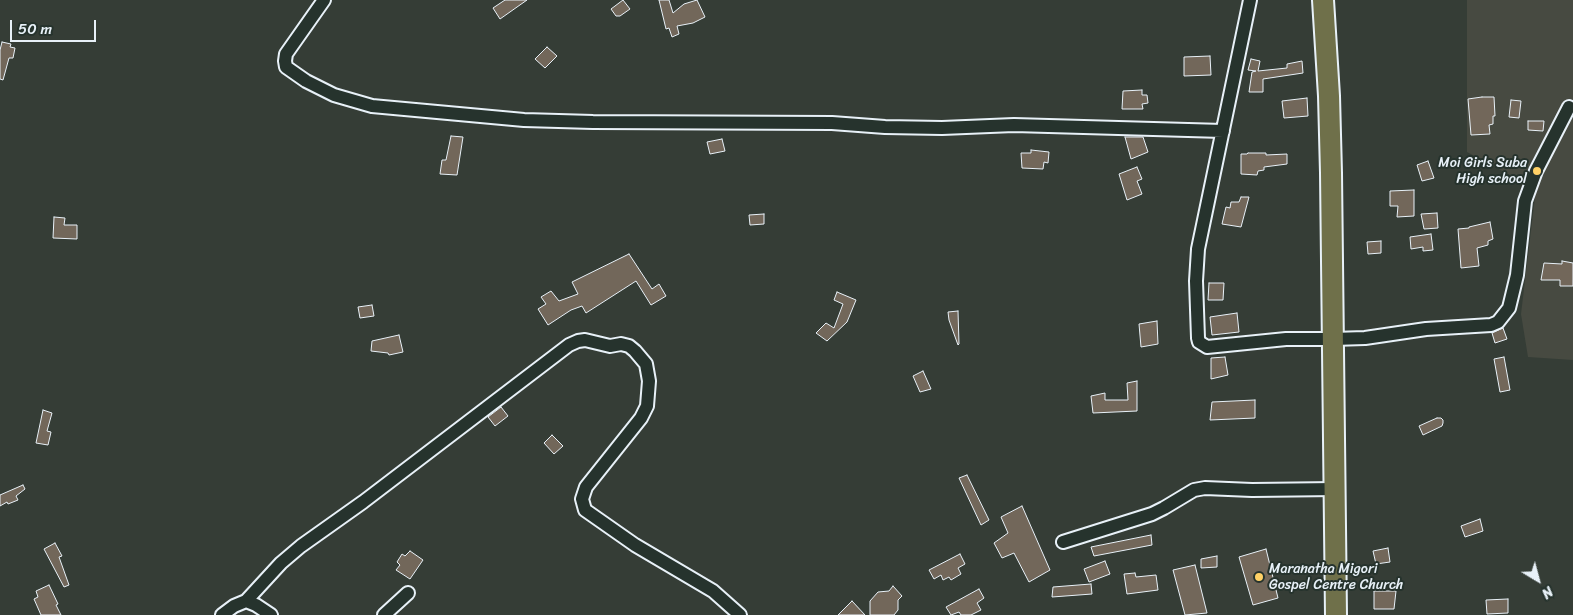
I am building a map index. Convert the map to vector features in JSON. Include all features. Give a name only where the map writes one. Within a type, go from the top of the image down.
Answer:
[{"type":"highway","points":[[1323,0],[1329,96],[1336,489],[1336,615]]},
{"type":"street","points":[[324,0],[286,54],[286,67],[306,81],[334,95],[372,106],[506,118],[574,121],[832,123],[885,127],[942,128],[1014,125],[1223,131]]},
{"type":"street","points":[[1250,0],[1196,263],[1196,304],[1199,342],[1206,348],[1286,339],[1365,338],[1434,328],[1491,325],[1498,322],[1509,308],[1514,289],[1525,201],[1536,171],[1569,107]]},
{"type":"street","points":[[222,615],[234,606],[246,602],[281,563],[301,546],[363,502],[569,345],[585,340],[610,346],[621,344],[629,346],[636,351],[646,364],[649,381],[647,406],[641,418],[586,487],[582,499],[585,510],[635,545],[713,591],[740,615]]},
{"type":"street","points":[[1063,542],[1152,514],[1194,490],[1205,488],[1252,490],[1336,489]]},
{"type":"street","points":[[384,615],[408,593]]},
{"type":"street","points":[[246,602],[256,605],[271,615]]},
{"type":"shaded area","name":"Moi Girls Suba High school","points":[[1467,0],[1573,0],[1573,360],[1528,357],[1521,314],[1536,189],[1467,152]]},
{"type":"building","points":[[505,0],[527,0],[500,19],[493,8]]},
{"type":"building","points":[[623,0],[630,9],[620,16],[616,16],[611,9]]},
{"type":"building","points":[[659,0],[669,0],[673,13],[684,4],[697,0],[705,17],[693,23],[677,26],[679,34],[672,37],[669,28],[666,29]]},
{"type":"building","points":[[2,42],[11,44],[10,47],[15,48],[13,58],[9,58],[3,80],[0,79],[0,50]]},
{"type":"building","points":[[547,47],[557,56],[545,68],[535,59]]},
{"type":"building","points":[[1210,56],[1211,75],[1184,76],[1184,57]]},
{"type":"building","points":[[1251,59],[1260,61],[1258,71],[1287,68],[1287,64],[1302,61],[1303,73],[1263,79],[1263,92],[1249,92],[1252,72],[1256,71],[1248,70]]},
{"type":"building","points":[[1142,90],[1142,95],[1147,95],[1148,103],[1142,104],[1143,109],[1122,109],[1123,91]]},
{"type":"building","points":[[1494,97],[1495,116],[1493,116],[1493,124],[1489,125],[1490,134],[1471,135],[1468,99]]},
{"type":"building","points":[[1307,98],[1308,116],[1284,118],[1282,101]]},
{"type":"building","points":[[1511,100],[1521,101],[1519,118],[1509,117]]},
{"type":"building","points":[[1528,121],[1544,121],[1543,131],[1528,130]]},
{"type":"building","points":[[451,136],[463,137],[457,175],[440,174],[442,160],[446,160]]},
{"type":"building","points":[[1125,137],[1143,137],[1148,152],[1131,159]]},
{"type":"building","points":[[722,139],[725,151],[710,154],[707,142]]},
{"type":"building","points":[[1031,150],[1049,152],[1048,163],[1044,162],[1043,169],[1022,168],[1021,153],[1031,153]]},
{"type":"building","points":[[1266,153],[1266,155],[1287,154],[1287,164],[1264,167],[1264,170],[1258,171],[1257,175],[1241,174],[1241,154]]},
{"type":"building","points":[[1428,161],[1434,178],[1422,181],[1417,165]]},
{"type":"building","points":[[1137,167],[1142,179],[1137,181],[1142,194],[1127,200],[1119,174]]},
{"type":"building","points":[[1414,190],[1414,216],[1397,217],[1398,206],[1390,206],[1390,191]]},
{"type":"building","points":[[1241,197],[1249,197],[1241,227],[1222,224],[1226,207],[1230,208],[1231,202],[1239,202]]},
{"type":"building","points":[[1437,213],[1438,228],[1424,229],[1421,214]]},
{"type":"building","points":[[764,214],[764,224],[750,225],[749,215]]},
{"type":"building","points":[[54,217],[65,218],[64,225],[77,225],[77,239],[53,238]]},
{"type":"building","points":[[1490,222],[1493,239],[1488,241],[1488,245],[1477,248],[1479,266],[1461,268],[1458,229]]},
{"type":"building","points":[[1431,234],[1433,250],[1423,251],[1423,247],[1411,249],[1410,237]]},
{"type":"building","points":[[1381,241],[1381,253],[1368,254],[1367,242]]},
{"type":"building","points":[[629,254],[652,289],[659,284],[666,296],[651,305],[636,281],[586,313],[582,306],[571,310],[548,325],[538,309],[546,304],[541,297],[551,291],[559,301],[578,294],[572,282]]},
{"type":"building","points":[[1562,261],[1573,263],[1573,286],[1560,286],[1560,280],[1541,280],[1544,263],[1562,264]]},
{"type":"building","points":[[1209,283],[1224,283],[1223,300],[1208,300]]},
{"type":"building","points":[[837,292],[856,300],[847,322],[827,341],[816,333],[826,323],[834,328],[843,304],[834,300]]},
{"type":"building","points":[[372,305],[374,316],[360,318],[358,307]]},
{"type":"building","points":[[958,311],[959,344],[958,345],[948,312]]},
{"type":"building","points":[[1237,313],[1239,332],[1212,335],[1210,317]]},
{"type":"building","points":[[1157,321],[1158,344],[1141,347],[1139,324]]},
{"type":"building","points":[[1503,328],[1507,339],[1495,343],[1492,333]]},
{"type":"building","points":[[399,335],[403,352],[389,355],[388,353],[371,351],[372,341]]},
{"type":"building","points":[[1225,357],[1228,375],[1211,379],[1211,358]]},
{"type":"building","points":[[1504,357],[1510,390],[1500,392],[1494,359]]},
{"type":"building","points":[[923,371],[931,389],[920,392],[913,376]]},
{"type":"building","points":[[1137,381],[1137,411],[1093,413],[1091,396],[1105,393],[1105,400],[1128,400],[1127,383]]},
{"type":"building","points":[[1255,400],[1255,418],[1210,420],[1212,402]]},
{"type":"building","points":[[501,407],[508,416],[495,426],[488,417]]},
{"type":"building","points":[[43,410],[52,413],[47,431],[51,432],[48,445],[36,443]]},
{"type":"building","points":[[1437,418],[1443,420],[1442,426],[1423,435],[1419,426]]},
{"type":"building","points":[[552,435],[563,446],[554,454],[544,443]]},
{"type":"building","points":[[967,475],[989,520],[981,525],[959,478]]},
{"type":"building","points":[[23,485],[25,489],[16,496],[18,500],[8,504],[7,502],[0,506],[0,495]]},
{"type":"building","points":[[1022,506],[1050,570],[1029,582],[1014,553],[1002,558],[994,543],[1008,533],[1001,517]]},
{"type":"building","points":[[1480,519],[1483,531],[1465,537],[1461,526]]},
{"type":"building","points":[[1151,535],[1152,545],[1094,556],[1091,547]]},
{"type":"building","points":[[55,543],[62,556],[59,557],[69,585],[64,587],[44,549]]},
{"type":"building","points":[[1388,548],[1390,562],[1376,564],[1373,551]]},
{"type":"building","name":"Maranatha Migori Gospel Centre Church","points":[[1266,549],[1278,598],[1253,605],[1239,557]]},
{"type":"building","points":[[410,551],[423,560],[410,579],[396,570],[400,565],[397,562],[402,554],[405,556]]},
{"type":"building","points":[[960,554],[965,564],[958,568],[961,574],[951,580],[949,577],[943,580],[941,575],[934,579],[929,570]]},
{"type":"building","points":[[1217,556],[1217,567],[1201,568],[1201,559]]},
{"type":"building","points":[[1105,561],[1110,574],[1089,582],[1084,569]]},
{"type":"building","points":[[1195,565],[1207,613],[1185,615],[1173,570]]},
{"type":"building","points":[[1135,573],[1136,577],[1156,575],[1158,590],[1127,594],[1124,574]]},
{"type":"building","points":[[1091,584],[1092,594],[1052,597],[1053,587]]},
{"type":"building","points":[[49,585],[61,615],[41,615],[34,599],[38,597],[36,591]]},
{"type":"building","points":[[893,586],[902,596],[898,600],[898,610],[894,615],[870,615],[870,601],[878,592],[889,591]]},
{"type":"building","points":[[979,589],[984,598],[977,603],[981,610],[971,615],[961,615],[959,612],[951,615],[946,607]]},
{"type":"building","points":[[1374,591],[1396,591],[1394,609],[1374,609]]},
{"type":"building","points":[[1508,599],[1508,613],[1487,614],[1486,600]]},
{"type":"building","points":[[852,601],[865,615],[838,615]]},
{"type":"place","name":"Moi Girls Suba High school","points":[[1537,171]]},
{"type":"place","name":"Maranatha Migori Gospel Centre Church","points":[[1259,577]]}]
